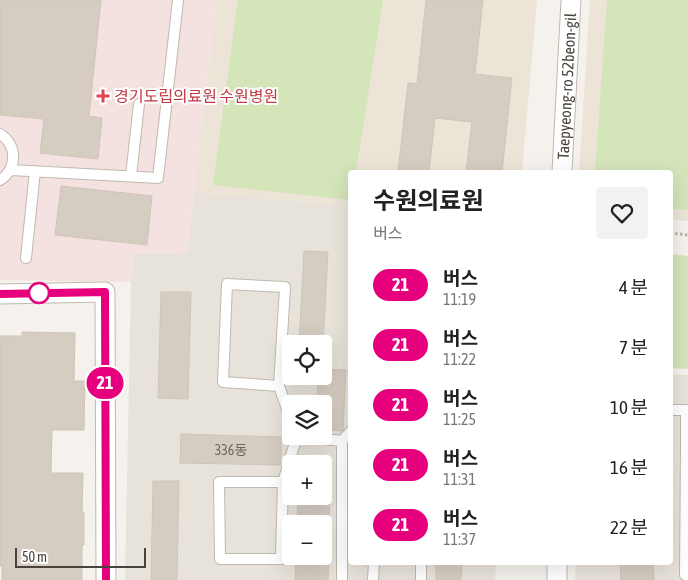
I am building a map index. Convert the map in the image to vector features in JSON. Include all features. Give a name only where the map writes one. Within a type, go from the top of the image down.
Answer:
[{"type":"street","name":"Taepyeong-ro 52beon-gil","points":[[562,170],[571,0]]},
{"type":"street","points":[[0,294],[105,292],[106,580]]},
{"type":"street","points":[[557,565],[557,580]]},
{"type":"lane","points":[[11,170],[158,178],[178,0]]},
{"type":"lane","points":[[130,176],[139,104]]},
{"type":"lane","points":[[0,134],[10,143],[14,161],[11,170],[0,180]]},
{"type":"lane","points":[[26,258],[35,171]]},
{"type":"lane","points":[[279,386],[223,382],[227,284],[285,287],[279,386],[282,395]]},
{"type":"lane","points":[[673,410],[686,410],[685,575],[688,575]]},
{"type":"lane","points":[[342,580],[342,441],[348,434]]},
{"type":"lane","points":[[332,440],[342,441]]},
{"type":"lane","points":[[219,482],[283,482],[281,559],[220,559],[219,482]]},
{"type":"lane","points":[[373,580],[374,565]]},
{"type":"lane","points":[[421,565],[421,580]]},
{"type":"path","points":[[673,233],[688,235]]},
{"type":"shaded area","name":"경기도립의료원 수원병원","points":[[0,0],[217,0],[187,253],[134,254],[131,282],[0,280]]},
{"type":"shaded area","points":[[217,0],[537,0],[522,170],[348,170],[348,206],[194,192]]},
{"type":"shaded area","points":[[590,0],[688,0],[688,221],[673,220],[673,170],[579,170]]},
{"type":"shaded area","points":[[194,192],[348,206],[348,565],[496,565],[495,580],[125,580],[131,282],[134,254],[187,253]]},
{"type":"shaded area","points":[[673,374],[688,375],[688,580],[575,580],[576,565],[673,565]]},
{"type":"green space","points":[[238,0],[383,0],[356,170],[348,170],[348,200],[213,185]]},
{"type":"green space","points":[[607,0],[688,0],[688,210],[673,209],[673,170],[595,170]]},
{"type":"green space","points":[[673,254],[688,256],[688,369],[673,368]]},
{"type":"building","points":[[0,0],[101,0],[89,116],[102,118],[98,159],[40,153],[44,119],[0,115]]},
{"type":"building","points":[[426,0],[483,0],[475,74],[512,78],[502,170],[466,170],[472,122],[435,118],[429,170],[398,170],[408,83],[417,84]]},
{"type":"building","points":[[61,186],[152,196],[147,245],[55,235]]},
{"type":"building","points":[[304,251],[328,252],[323,335],[299,335]]},
{"type":"building","points":[[161,292],[191,292],[188,399],[158,398]]},
{"type":"building","points":[[22,332],[75,333],[74,381],[85,381],[84,430],[52,430],[51,473],[83,473],[82,512],[84,512],[84,545],[82,545],[82,580],[2,580],[2,566],[0,566],[0,336],[22,336]]},
{"type":"building","points":[[332,369],[346,370],[342,431],[332,430],[332,395],[317,395],[318,385],[332,385]]},
{"type":"building","points":[[181,434],[281,437],[281,465],[180,463]]},
{"type":"building","points":[[153,481],[179,481],[177,580],[151,580]]},
{"type":"building","points":[[298,505],[330,505],[329,515],[297,515]]},
{"type":"building","points":[[296,565],[329,565],[328,580],[295,580]]},
{"type":"building","points":[[436,565],[462,565],[461,580],[436,580]]},
{"type":"building","points":[[620,565],[653,565],[654,580],[621,580]]},
{"type":"bus line","name":"21","points":[[0,294],[105,292],[106,580]]},
{"type":"place","name":"경기도립의료원 수원병원","points":[[103,96]]}]
